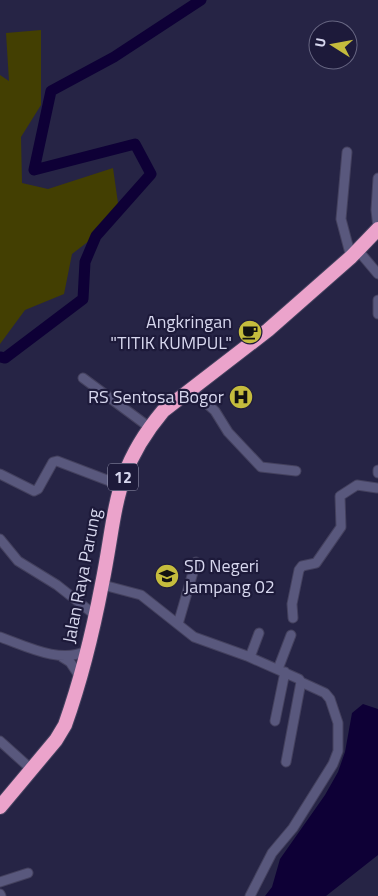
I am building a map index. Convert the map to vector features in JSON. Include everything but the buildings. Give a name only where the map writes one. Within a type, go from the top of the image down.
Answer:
[{"type":"highway","name":"Jalan Raya Parung","points":[[357,256],[378,229]]},
{"type":"highway","name":"Jalan Raya Parung","points":[[0,807],[56,740],[66,725],[95,615],[120,485],[131,457],[149,428],[163,410],[226,365],[248,353],[378,239]]},
{"type":"highway","name":"Jalan Raya Parung","points":[[0,816],[60,743],[69,729],[85,679],[108,586],[121,501],[135,459],[150,433],[161,420],[226,365]]},
{"type":"street","points":[[347,152],[341,219],[357,256],[378,274]]},
{"type":"street","points":[[378,178],[376,210],[378,229]]},
{"type":"street","points":[[378,300],[378,314]]},
{"type":"street","points":[[83,378],[149,428]]},
{"type":"street","points":[[194,392],[215,411],[228,432],[261,467],[271,470],[296,471]]},
{"type":"street","points":[[0,474],[34,491],[38,489],[53,462],[57,461],[120,485]]},
{"type":"street","points":[[293,618],[292,604],[299,570],[302,566],[316,563],[341,527],[340,496],[357,485],[378,488]]},
{"type":"street","points":[[0,539],[18,561],[57,585],[95,615]]},
{"type":"street","points":[[178,624],[196,562]]},
{"type":"street","points":[[108,586],[141,595],[151,605],[194,637],[281,670],[325,693],[330,700],[338,723],[338,751],[333,764],[292,828],[272,853],[250,896]]},
{"type":"street","points":[[250,657],[259,633]]},
{"type":"street","points":[[275,721],[281,670],[291,635]]},
{"type":"street","points":[[0,637],[59,656],[70,662],[80,677]]},
{"type":"street","points":[[59,656],[77,656],[86,651]]},
{"type":"street","points":[[286,762],[301,682]]},
{"type":"street","points":[[0,741],[31,769]]},
{"type":"street","points":[[0,882],[28,873]]},
{"type":"shaded area","points":[[41,30],[41,105],[21,137],[22,183],[48,189],[113,168],[120,217],[72,254],[64,294],[25,310],[0,344],[0,75],[9,81],[6,33]]},
{"type":"shaded area","points":[[363,704],[378,709],[378,855],[326,896],[265,896],[272,887],[280,859],[325,795],[338,772],[345,752],[352,713]]},
{"type":"waterway","points":[[0,357],[5,358],[83,299],[85,262],[96,236],[151,174],[135,144],[34,170],[51,91],[114,57],[201,0]]},
{"type":"place","name":"Angkringan \"TITIK KUMPUL\"","points":[[250,332]]},
{"type":"place","name":"RS Sentosa Bogor","points":[[241,397]]},
{"type":"place","name":"SD Negeri Jampang 02","points":[[167,576]]}]
